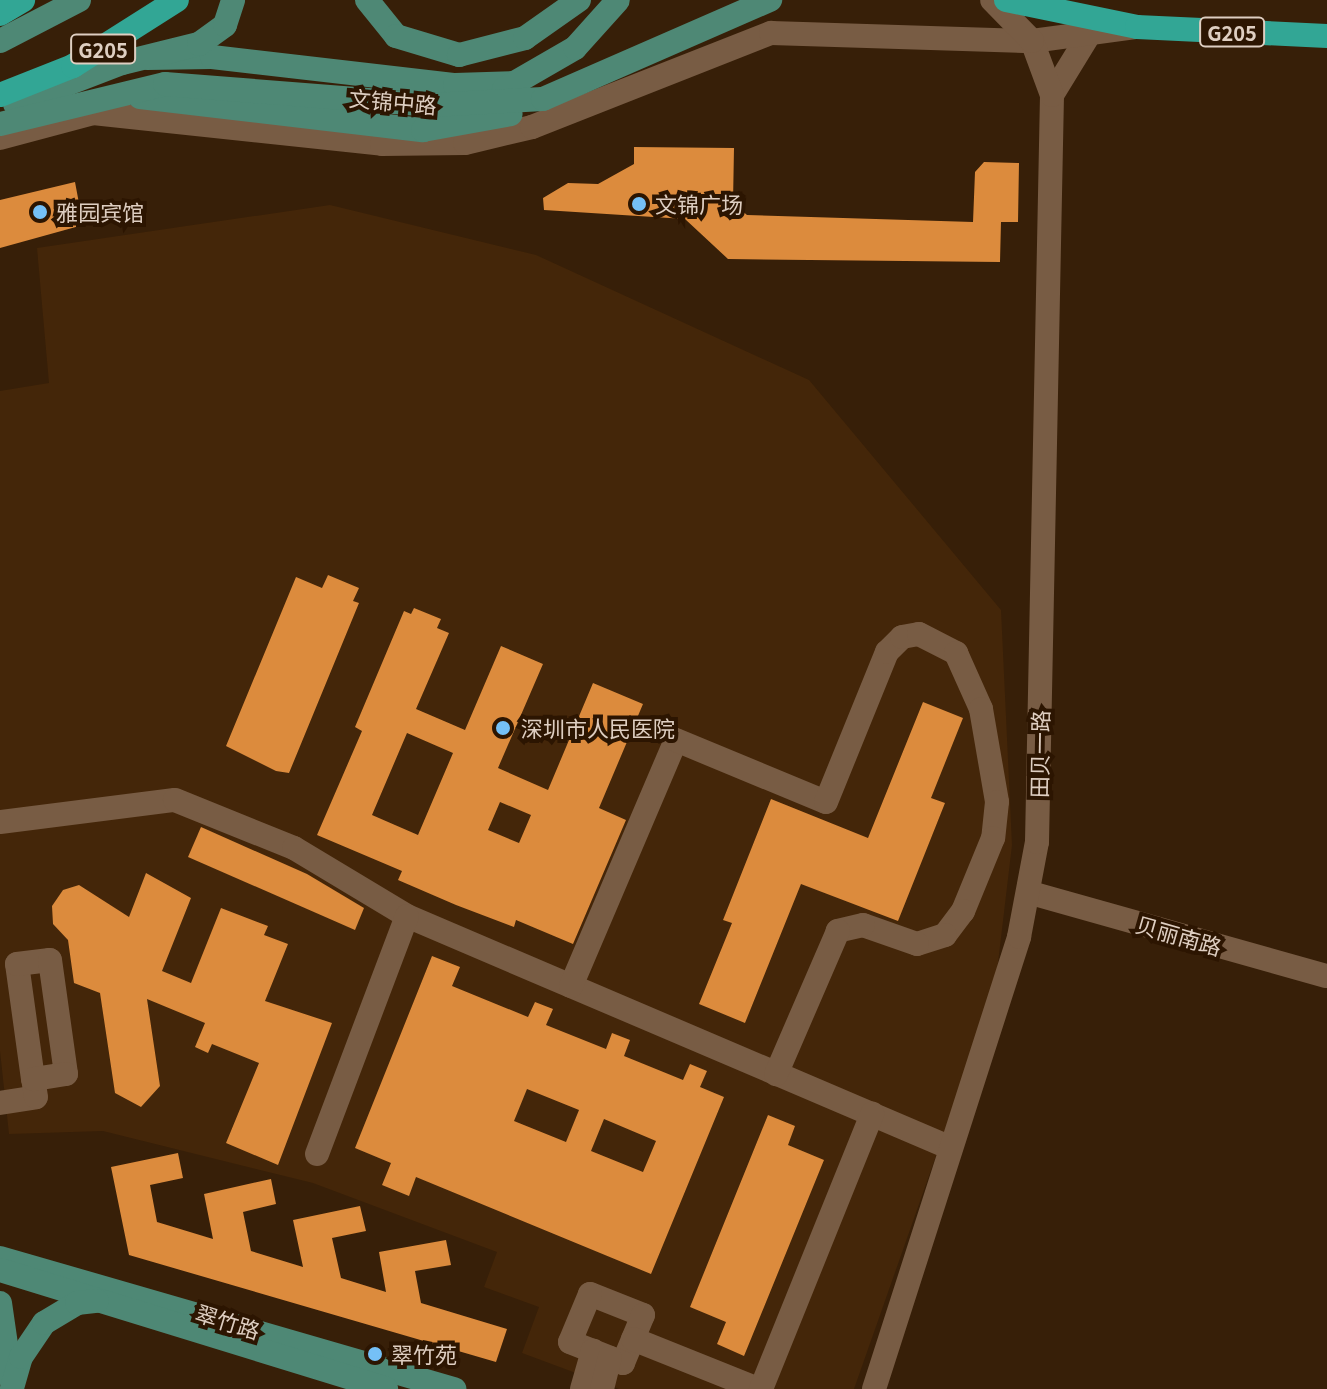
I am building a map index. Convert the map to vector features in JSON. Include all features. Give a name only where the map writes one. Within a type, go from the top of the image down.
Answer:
[{"type":"highway","points":[[0,14],[23,0]]},
{"type":"highway","name":"G205","points":[[0,95],[29,92],[102,50],[177,0]]},
{"type":"highway","name":"G205","points":[[1006,0],[1137,27],[1327,36]]},
{"type":"main road","points":[[0,109],[29,92],[214,36],[233,0]]},
{"type":"main road","points":[[367,0],[396,36],[459,55],[525,38],[579,0]]},
{"type":"main road","points":[[432,105],[518,83],[575,48],[618,0]]},
{"type":"main road","name":"文锦中路","points":[[0,124],[165,84],[218,85],[432,105],[543,99],[770,0]]},
{"type":"main road","points":[[0,41],[72,4]]},
{"type":"main road","points":[[147,58],[212,57],[455,85],[518,83]]},
{"type":"main road","points":[[29,92],[165,84]]},
{"type":"main road","points":[[29,92],[94,91],[423,130],[479,123],[543,99]]},
{"type":"main road","name":"翠竹路","points":[[0,1258],[455,1389]]},
{"type":"main road","name":"翠竹路","points":[[0,1270],[386,1389]]},
{"type":"main road","points":[[12,1389],[21,1357],[44,1323],[77,1303],[98,1301]]},
{"type":"main road","points":[[0,1303],[12,1389]]},
{"type":"street","name":"田贝一路","points":[[874,1389],[1031,893],[1052,95],[1032,41],[992,0]]},
{"type":"street","points":[[0,138],[64,118],[108,113],[392,145],[465,143],[532,127],[771,33],[1032,41],[1137,27]]},
{"type":"street","name":"田贝一路","points":[[1052,95],[1074,50],[1090,33]]},
{"type":"street","points":[[571,986],[676,740],[826,802],[887,652],[902,637],[919,634],[956,653],[981,709],[997,802],[993,838],[963,911],[945,935],[917,944],[863,925],[838,931],[776,1074]]},
{"type":"street","points":[[0,822],[175,800],[294,848],[407,916],[951,1148]]},
{"type":"street","name":"贝丽南路","points":[[1031,893],[1327,976]]},
{"type":"street","points":[[317,1154],[407,916]]},
{"type":"street","points":[[0,1103],[36,1097],[33,1079]]},
{"type":"street","points":[[633,1339],[759,1389],[872,1114]]},
{"type":"street","points":[[590,1294],[643,1315],[623,1363],[602,1354],[570,1342],[590,1294]]},
{"type":"street","points":[[582,1389],[602,1354]]},
{"type":"street","points":[[602,1354],[602,1389]]},
{"type":"shaded area","name":"深圳市人民医院","points":[[330,205],[536,255],[809,380],[1001,610],[1012,845],[995,988],[854,1389],[619,1389],[522,1353],[539,1307],[484,1287],[497,1252],[313,1183],[103,1131],[9,1134],[0,1051],[0,391],[49,383],[37,248]]},
{"type":"building","name":"文锦广场","points":[[634,147],[734,148],[733,203],[747,215],[973,222],[975,172],[984,162],[1019,163],[1018,222],[1001,222],[1000,262],[728,259],[685,219],[544,210],[543,198],[568,183],[598,184],[634,164]]},
{"type":"building","name":"雅园宾馆","points":[[75,182],[83,225],[0,248],[0,200]]},
{"type":"building","points":[[328,575],[359,588],[353,601],[359,603],[289,773],[276,771],[226,746],[296,577],[322,588]]},
{"type":"building","points":[[414,608],[441,619],[437,628],[449,633],[416,709],[465,730],[501,646],[543,664],[498,768],[548,790],[593,683],[643,704],[599,808],[626,820],[573,944],[516,920],[514,927],[456,905],[398,880],[402,871],[317,835],[362,731],[355,727],[404,611],[411,614]],"holes":[[[407,733],[453,753],[418,835],[372,815]],[[500,802],[531,815],[519,843],[488,830]]]},
{"type":"building","points":[[923,702],[963,718],[931,798],[945,803],[898,921],[801,884],[745,1023],[699,1004],[732,923],[723,920],[771,799],[868,838]]},
{"type":"building","points":[[201,827],[307,874],[364,908],[355,930],[188,857]]},
{"type":"building","points":[[146,873],[191,898],[162,971],[191,983],[221,908],[268,926],[264,935],[288,944],[265,1001],[332,1023],[278,1165],[226,1143],[259,1063],[212,1044],[208,1053],[195,1047],[205,1023],[147,999],[160,1086],[141,1107],[115,1093],[100,993],[74,983],[68,940],[53,924],[52,906],[63,890],[79,885],[129,917]]},
{"type":"building","points":[[432,956],[460,967],[452,986],[528,1017],[535,1002],[553,1009],[546,1025],[606,1049],[612,1033],[630,1040],[624,1056],[683,1080],[690,1064],[707,1071],[700,1087],[724,1097],[651,1274],[416,1177],[409,1196],[382,1185],[391,1163],[355,1148]],"holes":[[[527,1089],[579,1110],[566,1142],[514,1121]],[[604,1119],[656,1141],[643,1172],[591,1151]]]},
{"type":"building","points":[[768,1115],[795,1126],[788,1145],[824,1160],[744,1356],[717,1344],[726,1322],[690,1307]]},
{"type":"building","points":[[178,1153],[183,1178],[150,1185],[157,1222],[213,1239],[204,1194],[271,1179],[276,1204],[243,1212],[251,1251],[303,1267],[293,1220],[360,1206],[366,1231],[332,1238],[341,1278],[386,1292],[379,1252],[446,1240],[451,1265],[415,1271],[421,1303],[507,1329],[496,1362],[129,1255],[111,1167]]},
{"type":"place","name":"文锦广场","points":[[639,204]]},
{"type":"place","name":"雅园宾馆","points":[[40,212]]},
{"type":"place","name":"深圳市人民医院","points":[[503,728]]},
{"type":"place","name":"翠竹苑","points":[[375,1354]]}]
